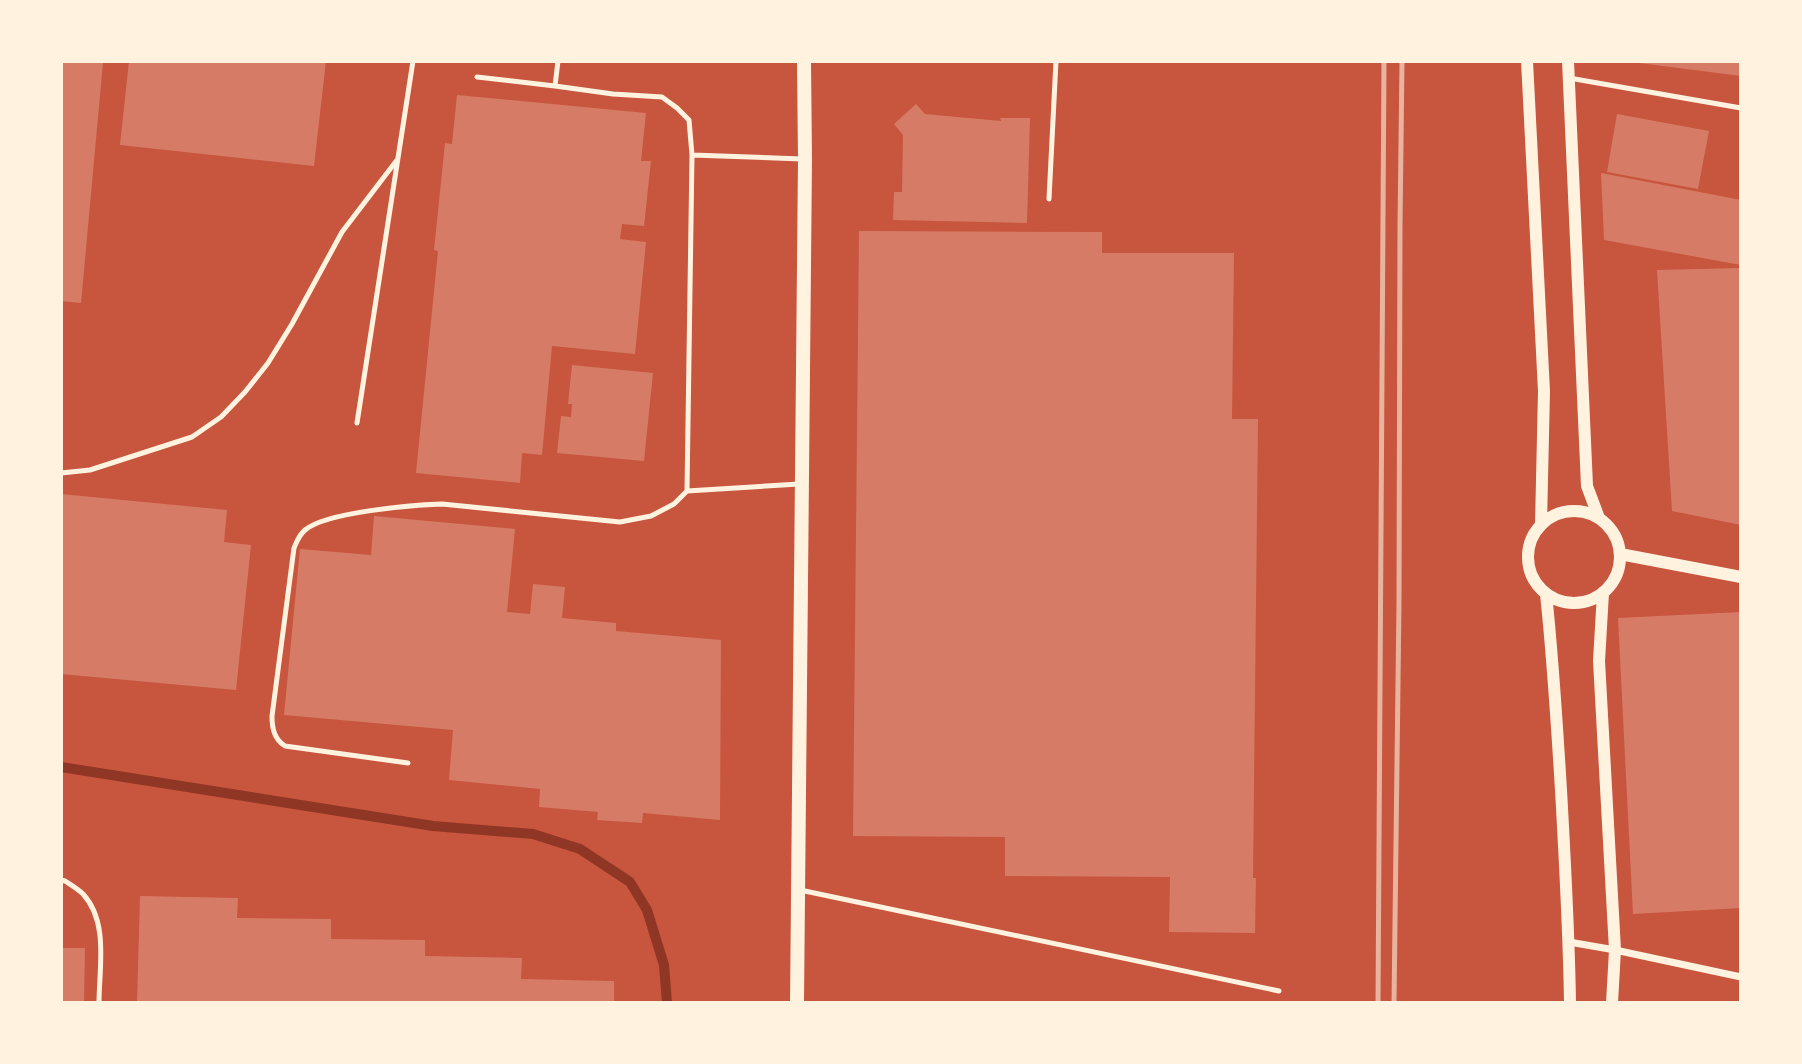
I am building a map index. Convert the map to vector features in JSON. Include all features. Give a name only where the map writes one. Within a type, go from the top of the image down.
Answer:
[{"type":"main road","points":[[797,1003],[804,61]]},
{"type":"street","points":[[1527,61],[1544,391],[1541,524]]},
{"type":"street","points":[[1568,61],[1587,486],[1599,518]]},
{"type":"street","points":[[1571,511],[1586,512],[1599,518],[1610,528],[1618,540],[1620,554],[1617,575],[1603,593],[1590,601],[1560,601],[1546,594],[1535,582],[1529,568],[1528,552],[1533,536],[1541,524],[1555,515],[1571,511]]},
{"type":"street","points":[[1620,554],[1741,577]]},
{"type":"street","points":[[1603,593],[1599,661],[1615,950],[1612,1003]]},
{"type":"street","points":[[1546,594],[1553,662],[1570,1003]]},
{"type":"street","points":[[1569,943],[1741,977]]},
{"type":"lane","points":[[356,423],[413,61]]},
{"type":"lane","points":[[555,86],[558,61]]},
{"type":"lane","points":[[1049,199],[1056,61]]},
{"type":"lane","points":[[408,763],[285,746],[278,741],[272,728],[294,548],[306,528],[350,514],[442,504],[620,522],[651,516],[674,505],[687,491],[692,155],[689,120],[662,97],[613,94],[478,76]]},
{"type":"lane","points":[[1569,78],[1741,108]]},
{"type":"lane","points":[[692,155],[805,159]]},
{"type":"lane","points":[[61,473],[90,470],[192,437],[221,417],[246,392],[268,363],[342,232],[397,160]]},
{"type":"lane","points":[[687,491],[801,484]]},
{"type":"lane","points":[[61,880],[83,895],[95,914],[100,933],[99,1003]]},
{"type":"lane","points":[[797,890],[1279,991]]},
{"type":"building","points":[[61,61],[103,63],[81,303],[61,301]]},
{"type":"building","points":[[129,61],[326,61],[314,166],[120,145]]},
{"type":"building","points":[[1741,61],[1741,76],[1639,63]]},
{"type":"building","points":[[457,95],[646,113],[641,161],[651,161],[644,226],[622,224],[620,239],[646,242],[635,354],[552,346],[542,455],[522,453],[520,483],[416,473],[438,251],[434,250],[445,143],[452,144]]},
{"type":"building","points":[[916,104],[925,114],[1001,121],[1000,118],[1030,118],[1027,223],[893,220],[894,192],[902,192],[903,135],[894,124]]},
{"type":"building","points":[[1617,114],[1709,131],[1698,189],[1607,172]]},
{"type":"building","points":[[1601,173],[1741,200],[1741,265],[1604,240]]},
{"type":"building","points":[[859,231],[1102,232],[1102,253],[1234,253],[1232,419],[1258,419],[1253,878],[1256,878],[1255,933],[1169,932],[1170,877],[1005,876],[1005,837],[853,836]]},
{"type":"building","points":[[1741,268],[1741,525],[1672,511],[1657,270]]},
{"type":"building","points":[[572,365],[653,373],[644,461],[557,453],[561,416],[571,417],[572,404],[568,404]]},
{"type":"building","points":[[61,494],[227,510],[224,542],[251,545],[236,690],[61,674]]},
{"type":"building","points":[[374,516],[515,529],[507,612],[530,614],[533,584],[565,587],[562,618],[616,623],[616,631],[721,640],[720,820],[643,813],[642,823],[597,820],[598,812],[539,807],[540,789],[449,780],[453,730],[284,715],[300,549],[371,555]]},
{"type":"building","points":[[1741,612],[1741,908],[1633,914],[1618,618]]},
{"type":"building","points":[[140,896],[238,898],[237,918],[331,919],[331,939],[425,940],[425,956],[522,958],[521,979],[614,981],[614,1003],[137,1003]]},
{"type":"building","points":[[61,948],[85,948],[84,1003],[61,1003]]},
{"type":"waterway","points":[[61,767],[433,826],[533,834],[580,849],[630,882],[647,910],[664,965],[667,1003]]},
{"type":"railway","points":[[1378,1003],[1384,61]]},
{"type":"railway","points":[[1394,1003],[1402,61]]}]
